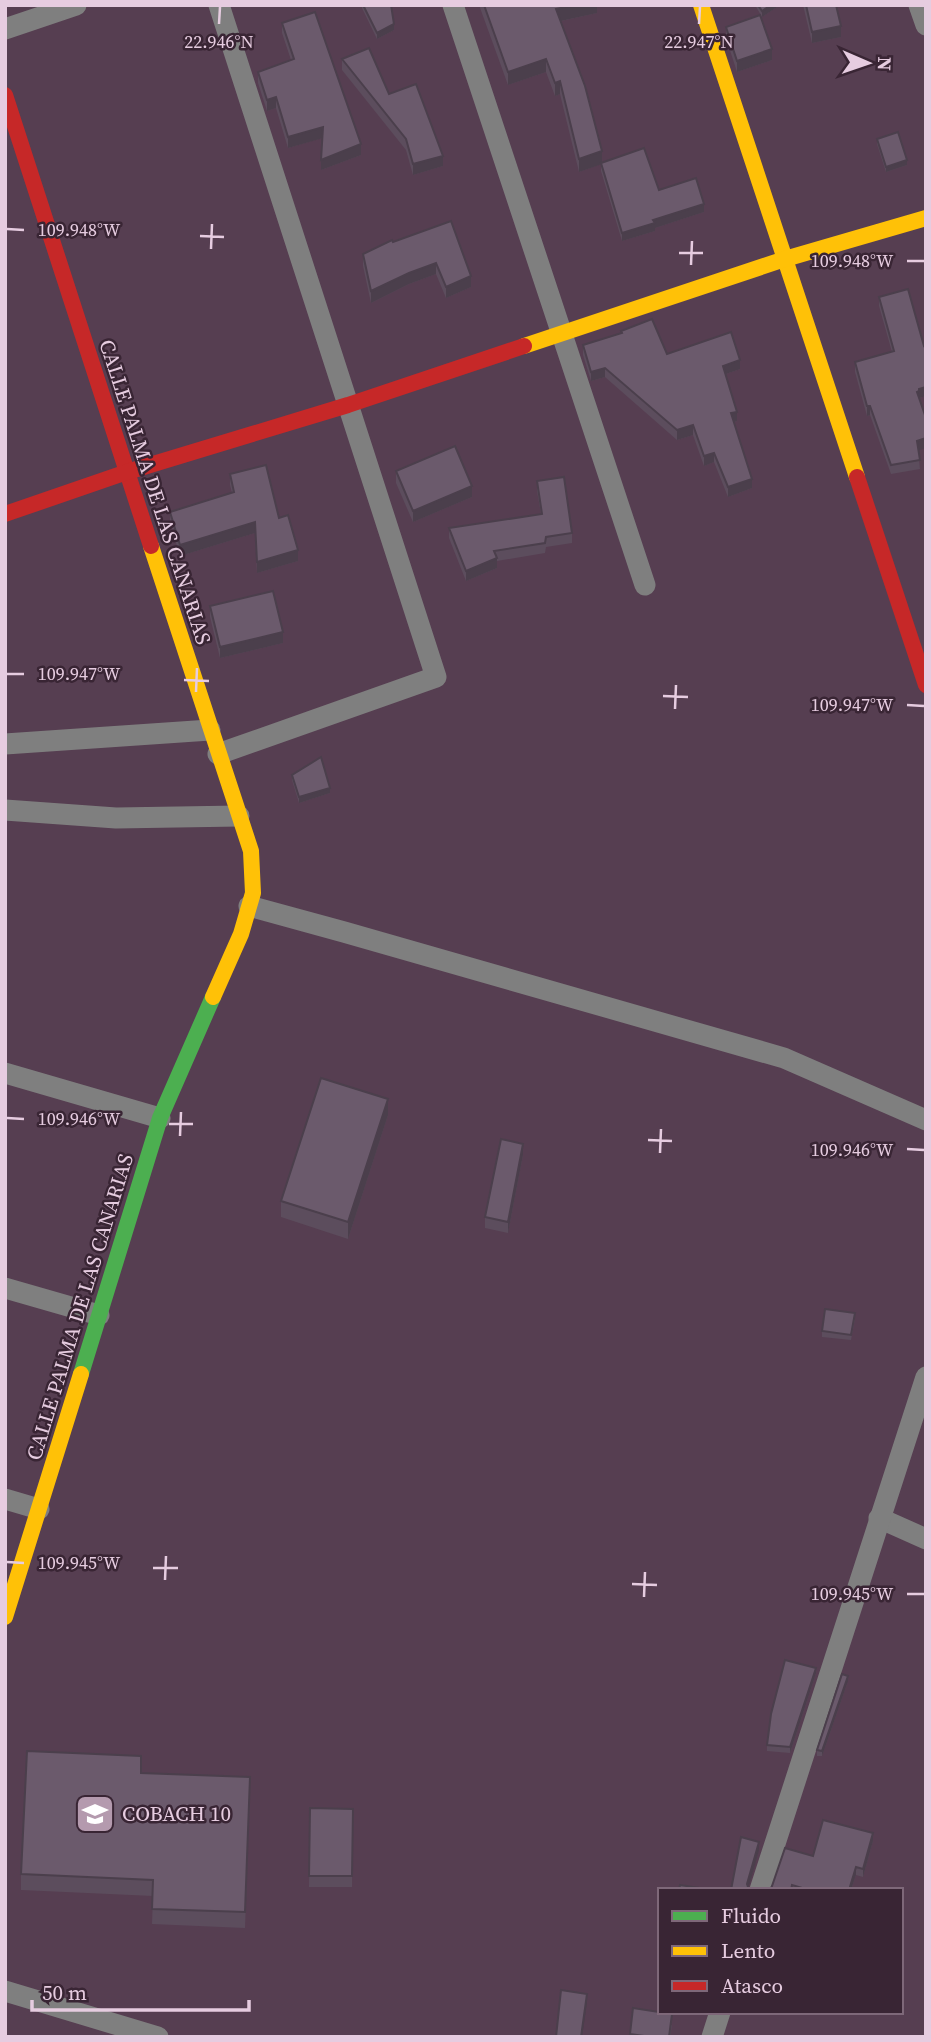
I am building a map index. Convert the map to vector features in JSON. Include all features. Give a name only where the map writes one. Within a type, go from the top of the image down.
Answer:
[{"type":"street","points":[[5,29],[76,5]]},
{"type":"street","points":[[218,754],[436,677],[219,5]]},
{"type":"street","points":[[453,5],[645,585]]},
{"type":"street","points":[[701,5],[926,685]]},
{"type":"street","points":[[919,5],[926,25]]},
{"type":"street","name":"CALLE PALMA DE LAS CANARIAS","points":[[5,95],[209,730],[251,851],[253,893],[241,934],[160,1118],[5,1617]]},
{"type":"street","points":[[5,514],[127,472],[348,405],[785,258],[926,218]]},
{"type":"street","points":[[5,744],[209,730]]},
{"type":"street","points":[[5,810],[116,818],[239,816]]},
{"type":"street","points":[[249,906],[783,1058],[926,1120]]},
{"type":"street","points":[[5,1073],[160,1118]]},
{"type":"street","points":[[5,1289],[99,1315]]},
{"type":"street","points":[[761,1888],[926,1377]]},
{"type":"street","points":[[5,1499],[39,1509]]},
{"type":"street","points":[[879,1518],[926,1539]]},
{"type":"street","points":[[5,1991],[158,2037]]},
{"type":"street","points":[[712,2037],[719,2014]]},
{"type":"building","points":[[363,5],[391,5],[394,24],[377,33]]},
{"type":"building","points":[[484,5],[575,5],[556,9],[585,86],[602,151],[579,159],[560,81],[555,83],[546,59],[508,72]]},
{"type":"building","points":[[758,5],[771,5],[762,11]]},
{"type":"building","points":[[806,5],[836,5],[841,26],[812,32]]},
{"type":"building","points":[[315,12],[361,144],[321,160],[323,127],[288,137],[276,97],[267,100],[258,72],[294,59],[282,23]]},
{"type":"building","points":[[760,15],[772,49],[737,61],[726,27]]},
{"type":"building","points":[[369,48],[389,94],[416,84],[443,156],[413,164],[406,139],[342,59]]},
{"type":"building","points":[[898,132],[907,160],[886,167],[877,139]]},
{"type":"building","points":[[644,148],[659,190],[696,178],[704,204],[622,233],[601,163]]},
{"type":"building","points":[[451,221],[471,276],[446,287],[436,263],[371,291],[363,254],[392,240],[393,242]]},
{"type":"building","points":[[908,289],[924,346],[926,345],[926,387],[917,392],[926,418],[926,438],[917,441],[920,460],[891,465],[870,406],[867,406],[855,362],[894,351],[879,297]]},
{"type":"building","points":[[652,319],[667,354],[731,332],[740,360],[723,366],[737,412],[731,413],[752,479],[728,487],[714,453],[704,456],[693,425],[677,430],[605,368],[591,372],[583,345],[622,333],[621,331]]},
{"type":"building","points":[[455,446],[472,486],[413,511],[396,471]]},
{"type":"building","points":[[266,465],[279,518],[288,515],[298,550],[257,562],[255,522],[180,545],[170,512],[234,492],[230,474]]},
{"type":"building","points":[[564,477],[572,533],[546,537],[545,543],[494,551],[497,558],[466,571],[449,528],[542,514],[537,481]]},
{"type":"building","points":[[273,591],[283,632],[220,647],[210,606]]},
{"type":"building","points":[[321,757],[330,788],[299,797],[292,775]]},
{"type":"building","points":[[321,1078],[388,1099],[348,1222],[281,1201]]},
{"type":"building","points":[[501,1139],[523,1144],[508,1222],[485,1217]]},
{"type":"building","points":[[825,1309],[855,1313],[851,1335],[822,1331]]},
{"type":"building","points":[[785,1660],[816,1668],[790,1747],[767,1745],[771,1714]]},
{"type":"building","points":[[842,1674],[848,1676],[822,1751],[817,1750]]},
{"type":"building","points":[[27,1751],[141,1756],[141,1773],[250,1777],[245,1912],[152,1909],[153,1880],[21,1874]]},
{"type":"building","points":[[310,1808],[353,1809],[352,1876],[309,1876]]},
{"type":"building","points":[[823,1820],[873,1833],[863,1869],[856,1867],[850,1888],[802,1888],[792,1885],[791,1888],[771,1888],[785,1848],[813,1856]]},
{"type":"building","points":[[741,1837],[759,1842],[747,1884],[748,1888],[731,1888]]},
{"type":"building","points":[[561,1990],[587,1994],[581,2037],[556,2037]]},
{"type":"building","points":[[633,2008],[658,2014],[672,2014],[669,2037],[630,2034]]},
{"type":"traffic: fast","points":[[81,1374],[160,1118],[213,997]]},
{"type":"traffic: slow","points":[[701,5],[857,477]]},
{"type":"traffic: slow","points":[[524,346],[785,259],[926,218]]},
{"type":"traffic: slow","points":[[151,546],[251,851],[253,893],[241,934],[213,997]]},
{"type":"traffic: slow","points":[[5,1617],[81,1374]]},
{"type":"traffic: jam","points":[[5,95],[151,546]]},
{"type":"traffic: jam","points":[[5,514],[127,472],[348,405],[524,346]]},
{"type":"traffic: jam","points":[[857,477],[926,685]]},
{"type":"place","name":"COBACH 10","points":[[95,1814]]}]
